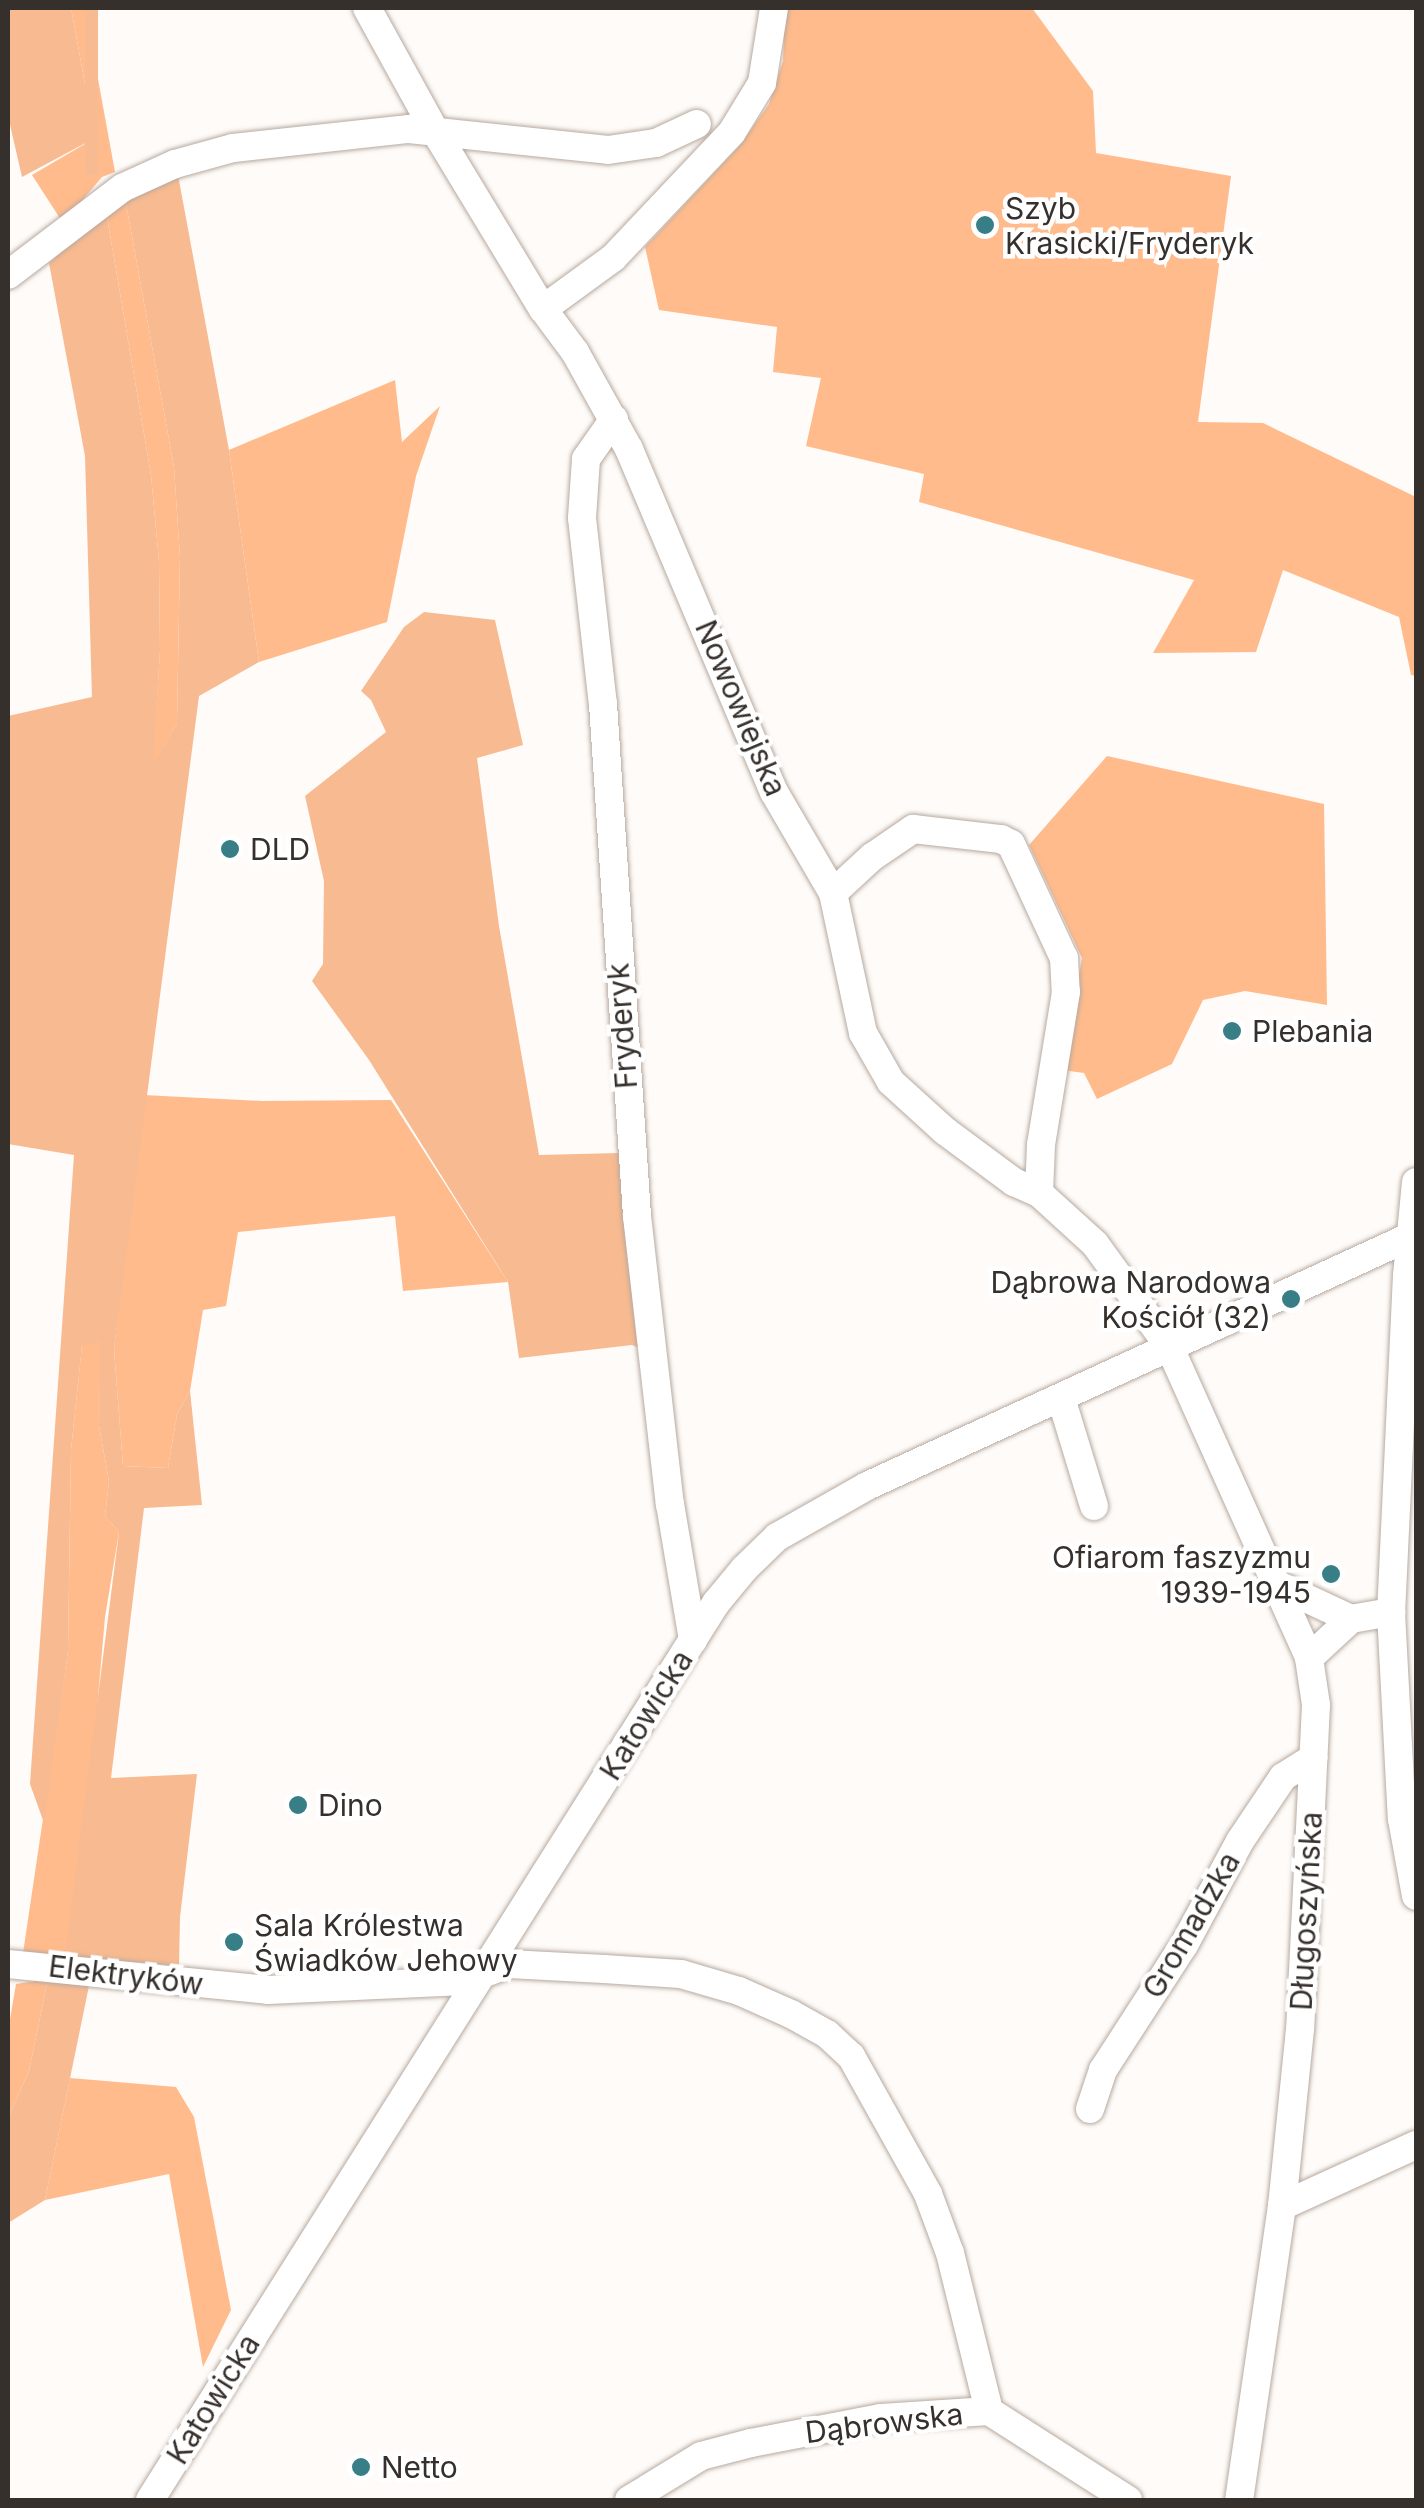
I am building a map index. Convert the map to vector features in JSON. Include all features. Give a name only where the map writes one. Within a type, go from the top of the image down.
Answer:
[{"type":"street","name":"Nowowiejska","points":[[366,8],[543,309],[575,352],[614,420],[662,524],[774,792],[833,893],[862,1033],[892,1082],[945,1131],[1014,1182],[1039,1193],[1095,1244],[1170,1348]]},
{"type":"street","points":[[543,309],[613,258],[732,132],[762,83],[774,8]]},
{"type":"street","points":[[8,276],[111,194],[175,164],[256,144],[410,129],[608,150],[656,143],[696,124]]},
{"type":"street","name":"Fryderyk","points":[[614,420],[586,459],[582,518],[603,704],[637,1216],[670,1504],[693,1640]]},
{"type":"street","points":[[833,893],[872,856],[913,829],[1001,839],[1010,844],[1064,958],[1066,992],[1041,1145],[1039,1193]]},
{"type":"street","points":[[1416,1182],[1391,1612],[1405,1645],[1402,1819],[1416,1896]]},
{"type":"street","name":"Katowicka","points":[[150,2500],[693,1640],[744,1569],[777,1536],[867,1486],[1413,1236]]},
{"type":"street","name":"Długoszyńska","points":[[1170,1348],[1309,1658],[1316,1705],[1300,2030],[1282,2206],[1239,2500]]},
{"type":"street","points":[[1061,1398],[1094,1506]]},
{"type":"street","points":[[1278,1585],[1351,1619]]},
{"type":"street","points":[[1309,1658],[1351,1619],[1391,1612]]},
{"type":"street","name":"Gromadzka","points":[[1090,2109],[1103,2070],[1184,1945],[1240,1841],[1283,1777],[1314,1758]]},
{"type":"street","name":"Elektryków","points":[[8,1964],[268,1990],[464,1981],[509,1964],[681,1974],[739,1991],[827,2034],[851,2056],[928,2194],[950,2253],[989,2410]]},
{"type":"street","points":[[1282,2206],[1416,2145]]},
{"type":"street","name":"Dąbrowska","points":[[629,2500],[701,2456],[751,2443],[881,2418],[989,2410],[1128,2500]]},
{"type":"shaded area","points":[[8,8],[71,8],[95,138],[22,177],[8,116]]},
{"type":"shaded area","points":[[71,8],[85,8],[115,172],[102,177],[63,223],[32,175],[95,138]]},
{"type":"shaded area","points":[[85,8],[98,8],[98,175],[85,175]]},
{"type":"shaded area","points":[[785,8],[1032,8],[1093,91],[1096,153],[1231,176],[1198,422],[1263,423],[1416,497],[1416,676],[1411,675],[1399,617],[1283,570],[1256,652],[1153,653],[1194,580],[919,502],[924,474],[806,446],[821,378],[773,372],[777,327],[659,310],[645,247],[740,145],[769,104],[783,61]]},
{"type":"shaded area","points":[[178,175],[229,450],[259,662],[199,696],[114,1349],[123,1466],[168,1468],[177,1414],[190,1391],[202,1505],[144,1508],[111,1778],[197,1774],[180,1917],[179,1966],[68,1956],[66,1947],[119,1532],[105,1516],[109,1481],[99,1426],[100,1341],[82,1346],[71,1450],[68,1651],[44,1823],[30,1784],[74,1155],[8,1144],[8,716],[92,697],[85,456],[49,263],[106,211],[151,475],[159,561],[160,651],[153,764],[177,723],[180,557],[174,467],[125,198]]},
{"type":"shaded area","points":[[125,198],[174,467],[180,557],[177,723],[152,767],[160,651],[159,561],[151,475],[106,211]]},
{"type":"shaded area","points":[[395,380],[402,442],[440,406],[416,476],[387,622],[259,662],[229,450]]},
{"type":"shaded area","points":[[424,612],[495,620],[523,745],[477,758],[499,926],[539,1155],[619,1153],[641,1349],[632,1345],[519,1358],[508,1282],[369,1060],[312,981],[323,964],[324,881],[305,796],[386,732],[371,700],[361,691],[404,627]]},
{"type":"shaded area","points":[[1107,756],[1324,804],[1327,1005],[1245,991],[1203,1000],[1172,1064],[1097,1099],[1084,1073],[1062,1070],[1082,958],[1029,845]]},
{"type":"shaded area","points":[[143,1095],[262,1101],[391,1100],[508,1282],[403,1291],[395,1216],[238,1232],[226,1306],[203,1310],[190,1391],[177,1414],[168,1468],[123,1466],[114,1349]]},
{"type":"shaded area","points":[[101,1340],[99,1426],[109,1481],[105,1516],[119,1532],[105,1617],[91,1777],[68,1956],[23,1953],[68,1651],[71,1450],[82,1345]]},
{"type":"shaded area","points":[[48,1979],[29,2071],[8,2118],[8,2031],[16,1984]]},
{"type":"shaded area","points":[[48,1979],[90,1981],[45,2200],[8,2223],[8,2118],[29,2071]]},
{"type":"shaded area","points":[[70,2078],[176,2087],[194,2117],[231,2310],[203,2367],[169,2174],[45,2200]]},
{"type":"place","name":"Szyb Krasicki/Fryderyk","points":[[985,225]]},
{"type":"place","name":"DLD","points":[[230,849]]},
{"type":"place","name":"Plebania","points":[[1232,1031]]},
{"type":"place","name":"Dąbrowa Narodowa Kościół (32)","points":[[1291,1299]]},
{"type":"place","name":"Ofiarom faszyzmu 1939-1945","points":[[1331,1574]]},
{"type":"place","name":"Dino","points":[[298,1805]]},
{"type":"place","name":"Sala Królestwa Świadków Jehowy","points":[[234,1942]]},
{"type":"place","name":"Netto","points":[[361,2467]]}]
